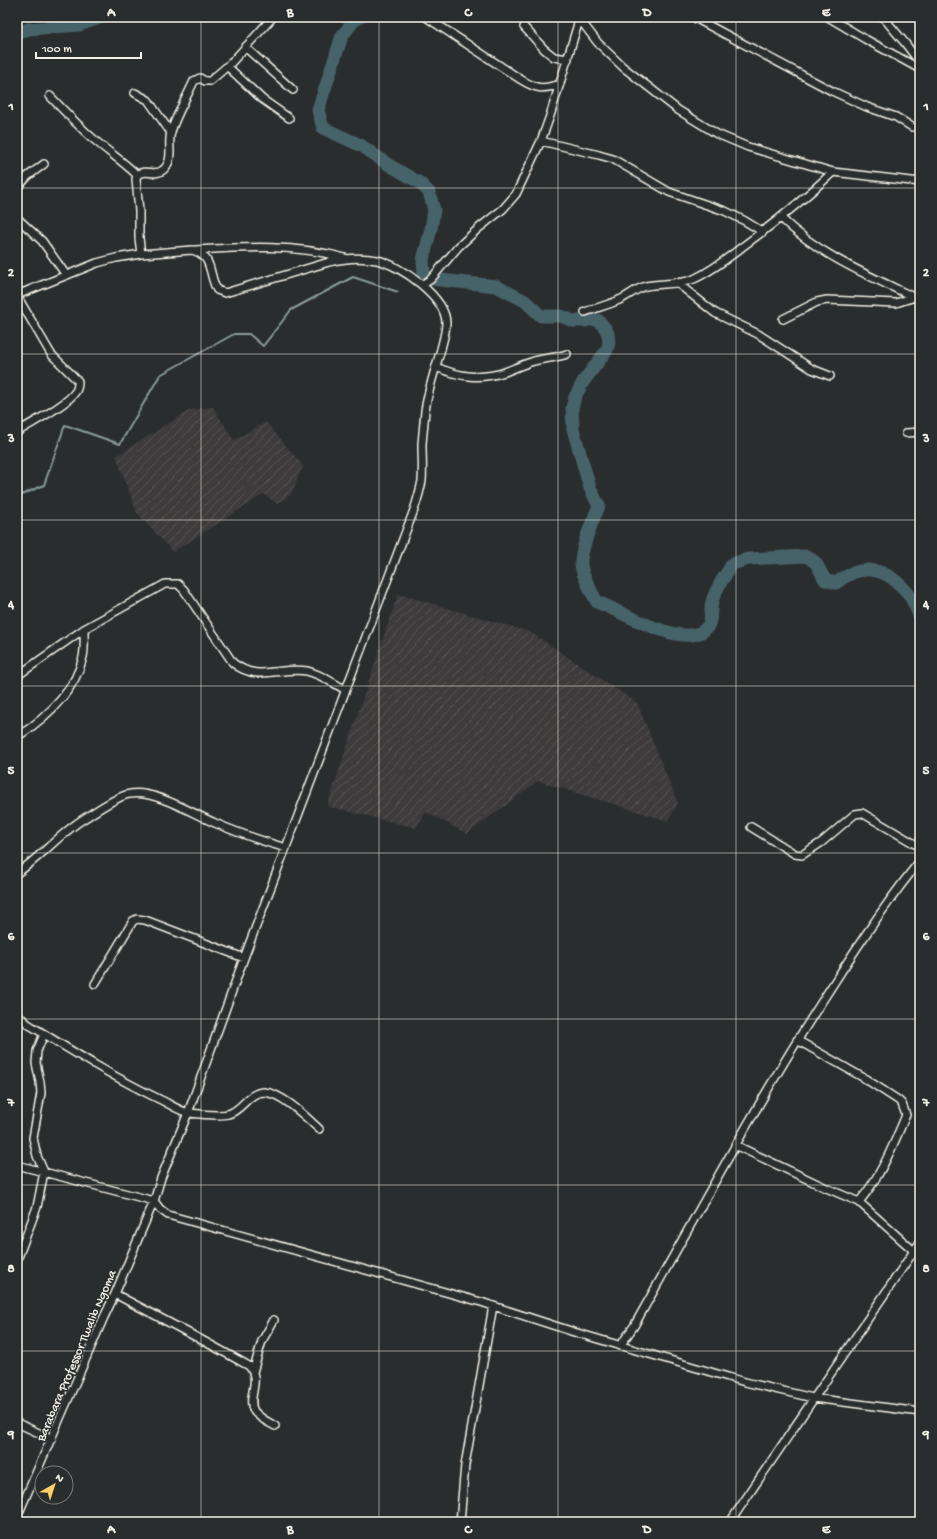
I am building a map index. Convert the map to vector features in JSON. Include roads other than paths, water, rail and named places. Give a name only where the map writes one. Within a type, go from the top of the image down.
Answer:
[{"type":"street","points":[[141,254],[138,238],[139,211],[136,179],[138,175],[143,172],[154,174],[159,173],[167,166],[170,156],[171,133],[194,81],[200,78],[205,81],[210,81],[246,47],[273,17]]},
{"type":"street","points":[[426,17],[533,87],[540,88],[560,84]]},
{"type":"street","points":[[693,17],[832,91],[867,107],[896,117],[912,127]]},
{"type":"street","points":[[828,17],[920,69]]},
{"type":"street","points":[[883,17],[910,48],[920,63]]},
{"type":"street","points":[[422,285],[431,279],[458,247],[490,218],[503,209],[516,194],[541,141],[568,59],[579,18]]},
{"type":"street","points":[[579,18],[598,43],[623,67],[674,106],[717,134],[748,147],[833,172],[920,182]]},
{"type":"street","points":[[524,27],[544,49],[554,57],[568,59]]},
{"type":"street","points":[[246,47],[293,90]]},
{"type":"street","points":[[227,66],[262,99],[289,118]]},
{"type":"street","points":[[135,93],[148,100],[171,133]]},
{"type":"street","points":[[50,96],[96,141],[128,165],[138,175]]},
{"type":"street","points":[[541,141],[599,154],[614,160],[669,192],[725,211],[763,232]]},
{"type":"street","points":[[17,188],[28,176],[44,164]]},
{"type":"street","points":[[585,312],[611,304],[622,299],[633,290],[645,286],[693,279],[725,260],[763,232],[833,172]]},
{"type":"street","points":[[17,218],[42,241],[66,275]]},
{"type":"street","points":[[781,218],[803,237],[838,259],[869,276],[917,298]]},
{"type":"street","points":[[17,432],[58,406],[77,390],[78,382],[51,354],[17,295],[97,263],[141,254],[266,247],[330,254],[346,258]]},
{"type":"street","points":[[192,250],[204,255],[211,269],[216,287],[220,292],[225,293],[346,258]]},
{"type":"street","name":"Barabara Professor Twalib Ngoma","points":[[17,1517],[115,1294],[154,1201],[161,1178],[188,1113],[244,958],[414,510],[422,481],[422,442],[425,411],[430,385],[444,338],[446,321],[441,308],[434,297],[422,285],[405,272],[379,260],[346,258]]},
{"type":"street","points":[[676,282],[715,313],[758,334],[812,369],[830,376]]},
{"type":"street","points":[[783,319],[808,306],[822,301],[875,301],[896,303],[917,298]]},
{"type":"street","points":[[436,367],[460,376],[489,375],[504,372],[536,361],[567,354]]},
{"type":"street","points":[[906,433],[920,432]]},
{"type":"street","points":[[17,676],[84,629],[164,584],[178,584],[184,590],[233,663],[241,670],[255,673],[295,670],[307,671],[318,675],[346,690]]},
{"type":"street","points":[[17,738],[49,713],[73,683],[79,670],[83,655],[84,629]]},
{"type":"street","points":[[17,667],[25,670]]},
{"type":"street","points":[[17,874],[85,817],[129,794],[139,793],[163,799],[252,838],[286,848]]},
{"type":"street","points":[[751,827],[795,854],[802,855],[822,842],[854,814],[862,813],[920,847]]},
{"type":"street","points":[[620,1346],[634,1326],[735,1145],[797,1040],[863,938],[898,888],[920,861]]},
{"type":"street","points":[[95,984],[133,921],[140,918],[244,958]]},
{"type":"street","points":[[17,1014],[28,1024],[119,1078],[188,1113],[205,1115],[229,1114],[255,1094],[264,1092],[275,1095],[319,1129]]},
{"type":"street","points":[[17,1260],[37,1207],[44,1172],[35,1152],[33,1138],[41,1093],[36,1063],[36,1051],[44,1034]]},
{"type":"street","points":[[797,1040],[864,1078],[898,1100],[905,1110],[906,1115],[883,1168],[860,1202]]},
{"type":"street","points":[[735,1145],[824,1187],[860,1202],[914,1251]]},
{"type":"street","points":[[17,1166],[154,1201],[160,1209],[168,1215],[493,1306],[620,1346],[745,1382],[813,1398],[920,1412]]},
{"type":"street","points":[[730,1522],[920,1242]]},
{"type":"street","points":[[115,1294],[207,1342],[249,1366],[253,1372]]},
{"type":"street","points":[[460,1522],[466,1465],[493,1306]]},
{"type":"street","points":[[274,1320],[262,1341],[253,1372],[253,1409],[263,1419],[274,1426]]},
{"type":"street","points":[[17,1423],[52,1439]]},
{"type":"waterway","points":[[17,34],[28,29],[79,25],[102,17]]},
{"type":"waterway","points":[[360,17],[353,22],[342,36],[318,110],[323,128],[362,146],[389,165],[420,183],[429,192],[434,210],[423,260],[424,275],[431,279],[496,286],[525,301],[541,316],[561,316],[573,321],[593,319],[599,321],[608,334],[609,343],[607,350],[583,382],[575,397],[572,408],[573,429],[590,488],[599,506],[590,527],[581,558],[581,565],[585,579],[597,602],[654,628],[671,633],[686,635],[699,633],[708,626],[713,598],[732,564],[748,559],[807,556],[816,563],[825,580],[836,583],[846,576],[865,570],[873,570],[890,577],[907,592],[920,617]]},
{"type":"waterway","points":[[17,497],[44,485],[65,425],[120,444],[160,375],[234,334],[249,334],[263,346],[291,310],[353,277],[398,292]]}]
